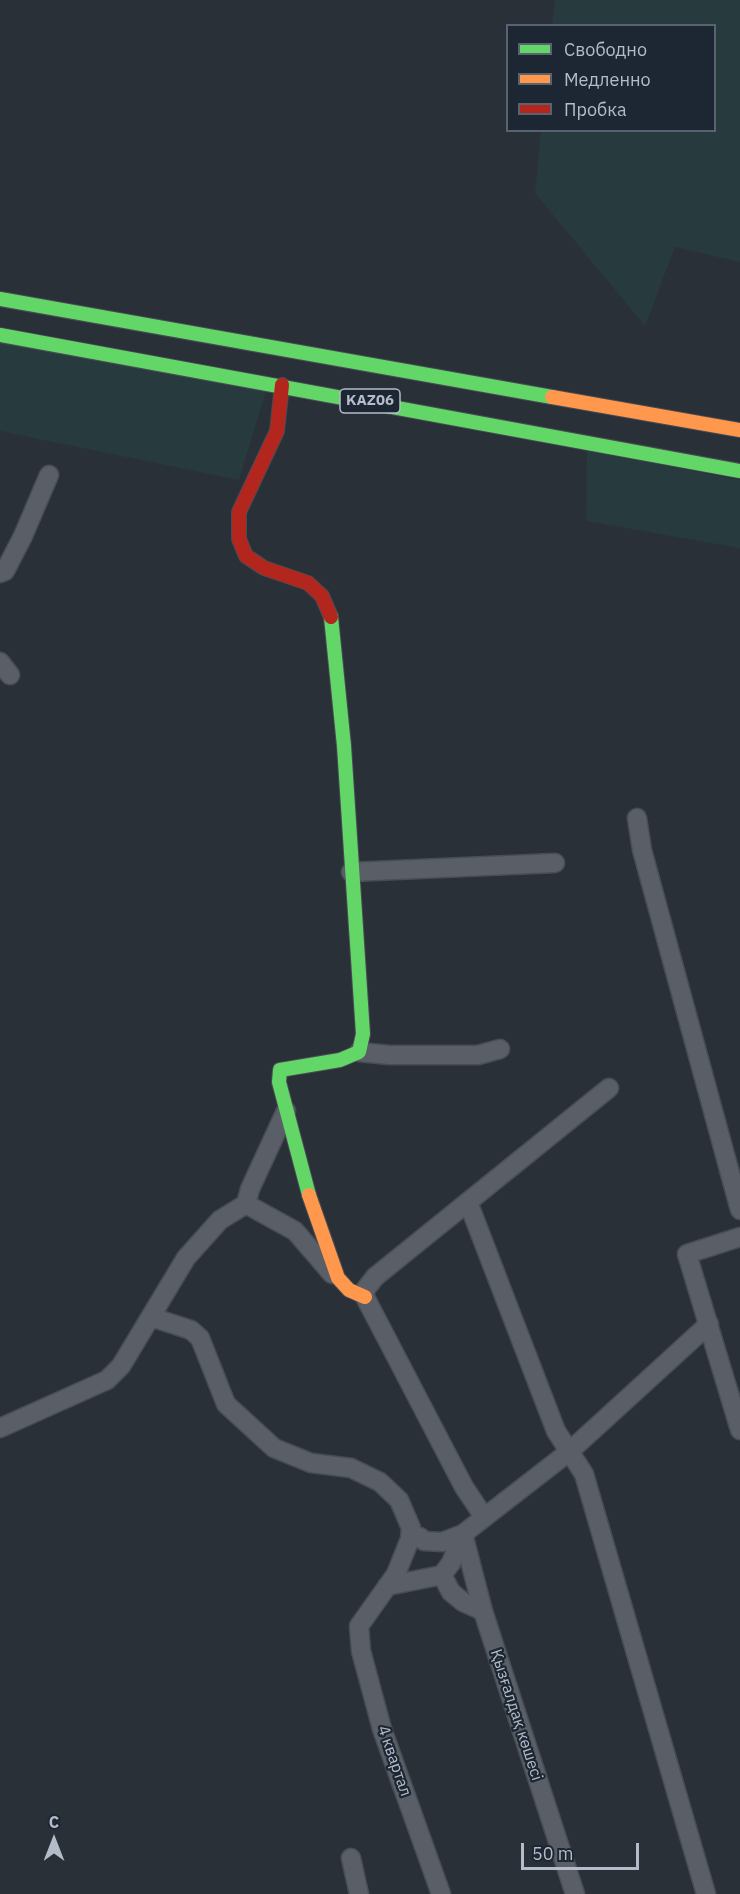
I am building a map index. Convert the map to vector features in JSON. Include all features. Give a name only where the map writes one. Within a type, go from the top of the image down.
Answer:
[{"type":"main road","name":"KАZ06","points":[[0,299],[740,430]]},
{"type":"main road","name":"KАZ06","points":[[0,335],[740,471]]},
{"type":"main road","points":[[282,385],[277,431],[239,512],[239,539],[246,556],[264,568],[308,583],[322,596],[332,619],[344,747],[363,1034],[359,1052],[340,1060],[280,1070],[279,1082],[315,1219],[338,1278],[349,1290],[365,1297]]},
{"type":"street","points":[[0,573],[5,571],[23,536],[50,475]]},
{"type":"street","points":[[637,818],[642,850],[740,1210]]},
{"type":"street","points":[[351,872],[555,863]]},
{"type":"street","points":[[359,1052],[388,1055],[478,1055],[500,1049]]},
{"type":"street","points":[[484,1517],[464,1487],[365,1297],[365,1290],[375,1277],[609,1088]]},
{"type":"street","points":[[0,1428],[107,1380],[121,1366],[186,1258],[220,1221],[246,1204],[250,1189],[286,1111]]},
{"type":"street","points":[[468,1202],[556,1431],[584,1474],[706,1894]]},
{"type":"street","points":[[246,1204],[295,1231],[306,1242],[324,1268],[338,1278]]},
{"type":"street","points":[[740,1237],[687,1254],[740,1430]]},
{"type":"street","points":[[151,1317],[191,1330],[200,1338],[209,1354],[219,1393],[226,1404],[274,1448],[311,1463],[351,1468],[369,1474],[399,1500],[411,1528],[410,1539],[396,1574],[387,1586]]},
{"type":"street","points":[[410,1539],[420,1537],[424,1540],[442,1542],[463,1534],[570,1451],[709,1324]]},
{"type":"street","points":[[387,1586],[442,1575],[451,1563],[463,1534]]},
{"type":"street","name":"Қызғалдақ көшесі","points":[[463,1534],[483,1611],[575,1894]]},
{"type":"street","points":[[442,1575],[452,1592],[464,1602],[483,1611]]},
{"type":"street","name":"4 квартал","points":[[387,1586],[359,1626],[361,1651],[382,1729],[441,1894]]},
{"type":"street","points":[[351,1858],[359,1894]]},
{"type":"green space","points":[[555,0],[740,0],[740,262],[675,247],[645,326],[535,193],[541,132],[716,132],[716,24],[552,24]]},
{"type":"green space","points":[[0,341],[267,388],[239,480],[0,431]]},
{"type":"green space","points":[[587,450],[740,480],[740,548],[586,521]]},
{"type":"traffic: fast","points":[[0,299],[552,397]]},
{"type":"traffic: fast","points":[[0,335],[740,471]]},
{"type":"traffic: fast","points":[[309,1195],[279,1082],[280,1070],[340,1060],[359,1052],[363,1034],[344,746],[331,617]]},
{"type":"traffic: slow","points":[[552,397],[740,430]]},
{"type":"traffic: slow","points":[[309,1195],[338,1278],[349,1290],[365,1297]]},
{"type":"traffic: jam","points":[[282,385],[277,431],[239,512],[239,539],[246,556],[264,568],[308,583],[322,596],[331,617]]}]
